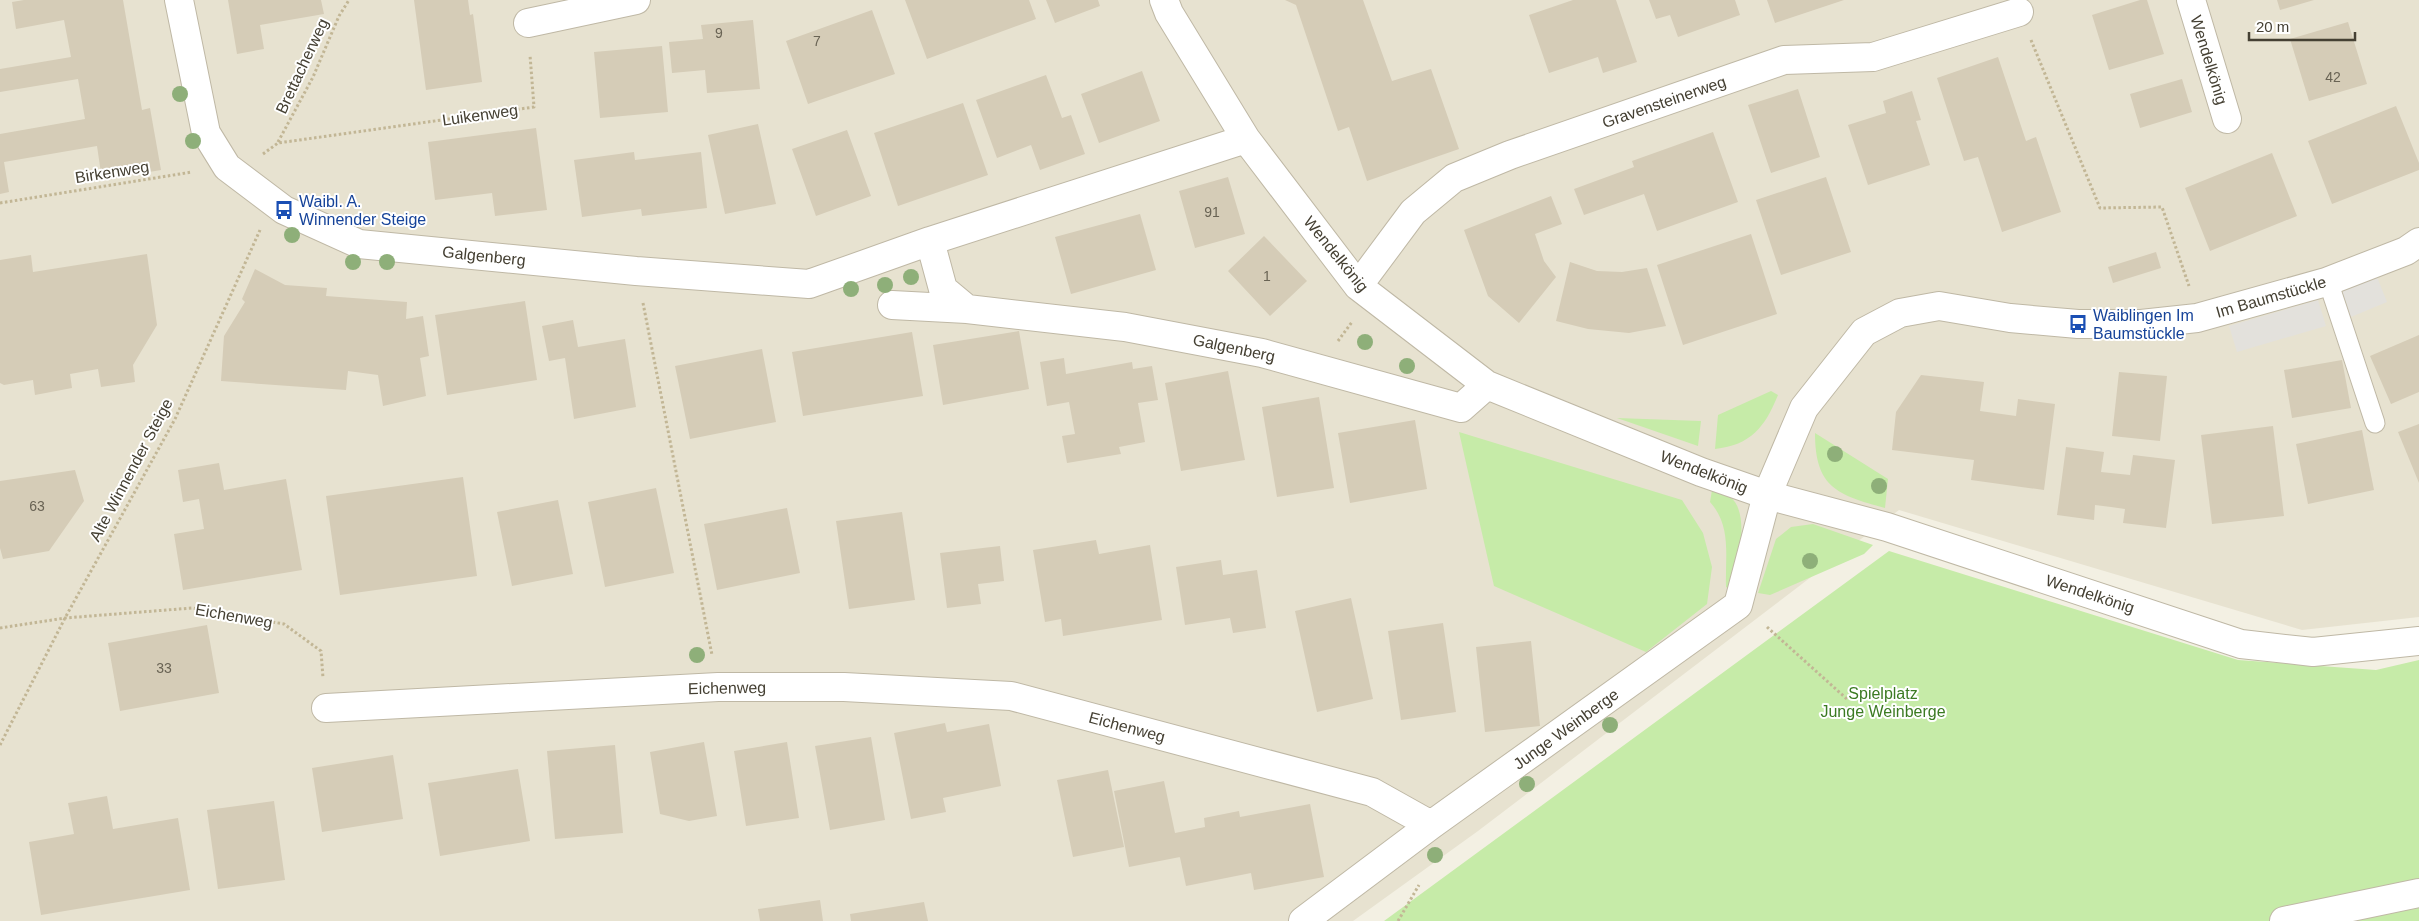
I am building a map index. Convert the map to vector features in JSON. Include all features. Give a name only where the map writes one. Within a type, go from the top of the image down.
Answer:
[{"type":"street","name":"Galgenberg","points":[[179,0],[206,133],[227,167],[284,210],[359,244],[636,271],[809,284],[930,241],[1246,139]]},
{"type":"street","points":[[528,23],[636,0]]},
{"type":"street","name":"Wendelkönig","points":[[1164,0],[1246,139],[1364,291],[1488,385],[1701,472],[1767,495],[1887,527],[2240,644],[2313,652],[2419,641]]},
{"type":"street","name":"Wendelkönig","points":[[2191,0],[2227,119]]},
{"type":"street","name":"Gravensteinerweg","points":[[1364,291],[1413,212],[1454,178],[1510,155],[1784,60],[1872,57],[2020,12]]},
{"type":"street","points":[[930,241],[943,289],[967,309]]},
{"type":"street","name":"Im Baumstückle","points":[[1767,495],[1804,408],[1864,332],[1900,313],[1939,306],[2010,318],[2078,324],[2141,324],[2197,318],[2328,281],[2406,251],[2419,242]]},
{"type":"street","name":"Galgenberg","points":[[892,305],[967,309],[1124,327],[1262,353],[1461,408],[1488,385]]},
{"type":"street","name":"Junge Weinberge","points":[[1303,921],[1431,825],[1738,606],[1767,495]]},
{"type":"street","name":"Eichenweg","points":[[326,708],[718,686],[844,686],[1011,696],[1372,792],[1431,825]]},
{"type":"street","points":[[2284,921],[2416,895]]},
{"type":"lane","points":[[2328,281],[2375,423]]},
{"type":"path","name":"Brettacherweg","points":[[278,143],[313,77],[339,16],[349,0]]},
{"type":"path","points":[[2020,12],[2100,208],[2162,207],[2192,294]]},
{"type":"path","name":"Luikenweg","points":[[278,143],[534,107],[528,23]]},
{"type":"path","points":[[268,153],[278,143]]},
{"type":"path","name":"Birkenweg","points":[[0,203],[227,167]]},
{"type":"path","name":"Alte Winnender Steige","points":[[0,745],[65,618],[175,419],[273,201]]},
{"type":"path","points":[[636,271],[718,686]]},
{"type":"path","points":[[1319,368],[1364,291]]},
{"type":"path","name":"Eichenweg","points":[[65,618],[192,608],[284,624],[321,651],[326,708]]},
{"type":"path","points":[[0,628],[65,618]]},
{"type":"path","points":[[1767,627],[1848,700]]},
{"type":"path","points":[[1398,921],[1419,884]]},
{"type":"shaded area","points":[[0,0],[2419,0],[2419,617],[2302,630],[1899,510],[1478,831],[1353,921],[0,921]]},
{"type":"shaded area","points":[[2377,277],[2387,302],[2351,317],[2340,292]]},
{"type":"shaded area","points":[[2318,300],[2326,326],[2237,352],[2229,326]]},
{"type":"green space","points":[[1771,391],[1778,395],[1762,425],[1747,439],[1728,447],[1715,449],[1718,415]]},
{"type":"green space","points":[[1617,418],[1701,421],[1698,446]]},
{"type":"green space","points":[[1459,432],[1682,500],[1703,533],[1712,567],[1707,604],[1646,652],[1494,586]]},
{"type":"green space","points":[[1815,433],[1888,479],[1885,508],[1854,499],[1832,486],[1819,466]]},
{"type":"green space","points":[[1712,490],[1730,497],[1737,505],[1740,516],[1741,542],[1733,592],[1726,587],[1726,542],[1722,521],[1710,502]]},
{"type":"green space","points":[[1813,524],[1873,545],[1864,554],[1770,595],[1758,593],[1776,539],[1791,527]]},
{"type":"green space","name":"Spielplatz Junge Weinberge","points":[[1889,551],[2238,660],[2376,670],[2419,660],[2419,921],[1384,921]]},
{"type":"building","points":[[24,0],[123,0],[142,110],[150,108],[161,170],[102,180],[97,146],[4,162],[9,192],[0,194],[0,134],[85,119],[78,79],[0,92],[0,69],[71,57],[64,20],[16,29],[12,2]]},
{"type":"building","points":[[228,0],[321,0],[324,14],[260,25],[264,49],[237,54]]},
{"type":"building","points":[[414,0],[468,0],[470,15],[473,14],[482,82],[426,90]]},
{"type":"building","points":[[905,0],[1029,0],[1036,19],[927,59]]},
{"type":"building","points":[[1046,0],[1098,0],[1100,6],[1055,23]]},
{"type":"building","points":[[1285,0],[1363,0],[1392,81],[1431,69],[1459,149],[1367,181],[1349,127],[1338,131],[1296,5]]},
{"type":"building","points":[[1573,0],[1616,0],[1637,62],[1603,73],[1598,57],[1549,73],[1529,15]]},
{"type":"building","points":[[1649,0],[1735,0],[1740,15],[1678,37],[1670,15],[1656,19]]},
{"type":"building","points":[[1767,0],[1844,0],[1775,23]]},
{"type":"building","points":[[2140,0],[2147,0],[2164,54],[2109,70],[2092,15]]},
{"type":"building","points":[[2277,0],[2314,0],[2280,10]]},
{"type":"building","points":[[872,10],[895,74],[808,104],[786,41]]},
{"type":"building","points":[[753,20],[760,89],[707,93],[705,70],[672,73],[669,42],[703,39],[701,25]]},
{"type":"building","points":[[2348,22],[2367,84],[2309,101],[2290,39]]},
{"type":"building","points":[[662,46],[668,112],[600,118],[594,52]]},
{"type":"building","points":[[1998,57],[2026,141],[2036,137],[2061,212],[2002,232],[1978,157],[1964,161],[1937,78]]},
{"type":"building","points":[[1142,71],[1160,121],[1099,143],[1081,94]]},
{"type":"building","points":[[1046,75],[1062,118],[1071,115],[1085,154],[1040,170],[1031,145],[997,158],[976,100]]},
{"type":"building","points":[[2182,79],[2192,112],[2140,128],[2130,94]]},
{"type":"building","points":[[1798,89],[1820,157],[1771,173],[1748,105]]},
{"type":"building","points":[[1912,91],[1921,120],[1916,121],[1930,165],[1868,185],[1848,125],[1886,113],[1883,101]]},
{"type":"building","points":[[963,103],[988,175],[898,206],[874,133]]},
{"type":"building","points":[[2396,106],[2419,163],[2419,170],[2332,204],[2308,141]]},
{"type":"building","points":[[758,124],[776,204],[725,214],[708,135]]},
{"type":"building","points":[[536,128],[547,210],[495,216],[492,193],[435,200],[428,142]]},
{"type":"building","points":[[847,130],[871,196],[816,216],[792,149]]},
{"type":"building","points":[[1713,132],[1738,202],[1657,231],[1644,194],[1584,215],[1574,189],[1634,167],[1632,161]]},
{"type":"building","points":[[634,152],[635,160],[701,152],[707,208],[642,216],[641,209],[582,217],[574,160]]},
{"type":"building","points":[[2272,153],[2297,216],[2210,251],[2185,188]]},
{"type":"building","points":[[1228,177],[1245,234],[1195,248],[1179,191]]},
{"type":"building","points":[[1826,177],[1851,252],[1781,275],[1756,200]]},
{"type":"building","points":[[1551,196],[1562,224],[1535,234],[1544,261],[1556,277],[1519,323],[1488,296],[1464,230]]},
{"type":"building","points":[[1140,214],[1156,270],[1071,294],[1055,237]]},
{"type":"building","points":[[1751,234],[1777,314],[1683,345],[1657,265]]},
{"type":"building","points":[[1264,236],[1307,281],[1270,316],[1228,271]]},
{"type":"building","points":[[2156,252],[2161,268],[2113,283],[2108,267]]},
{"type":"building","points":[[147,254],[157,325],[133,365],[135,382],[101,387],[98,369],[70,374],[72,388],[35,395],[33,380],[4,385],[0,383],[0,260],[31,255],[33,272]]},
{"type":"building","points":[[1570,262],[1597,271],[1622,272],[1647,268],[1666,326],[1629,333],[1588,329],[1556,321]]},
{"type":"building","points":[[255,269],[285,285],[327,288],[326,296],[407,302],[406,319],[423,316],[429,356],[420,358],[426,396],[383,406],[378,375],[348,371],[346,390],[221,381],[224,336],[245,302],[242,299]]},
{"type":"building","points":[[525,301],[537,380],[447,395],[435,315]]},
{"type":"building","points":[[573,320],[578,347],[625,339],[636,407],[574,419],[565,358],[549,361],[542,326]]},
{"type":"building","points":[[1019,331],[1029,389],[943,405],[933,345]]},
{"type":"building","points":[[912,332],[923,396],[803,416],[792,352]]},
{"type":"building","points":[[2419,335],[2419,392],[2391,404],[2370,356]]},
{"type":"building","points":[[762,349],[776,422],[690,439],[675,366]]},
{"type":"building","points":[[1064,358],[1066,374],[1132,362],[1133,369],[1152,366],[1158,400],[1138,403],[1145,442],[1119,447],[1121,454],[1067,463],[1062,436],[1075,434],[1069,402],[1047,406],[1040,362]]},
{"type":"building","points":[[2342,360],[2351,408],[2292,418],[2284,370]]},
{"type":"building","points":[[1228,371],[1245,460],[1181,471],[1165,383]]},
{"type":"building","points":[[2119,372],[2167,376],[2160,441],[2112,436]]},
{"type":"building","points":[[1921,375],[1984,382],[1980,411],[2016,416],[2018,399],[2055,404],[2044,490],[1971,480],[1974,460],[1892,450],[1896,412]]},
{"type":"building","points":[[1319,397],[1334,488],[1277,497],[1262,407]]},
{"type":"building","points":[[1415,420],[1427,489],[1350,503],[1338,433]]},
{"type":"building","points":[[2419,424],[2419,483],[2398,432]]},
{"type":"building","points":[[2273,426],[2284,516],[2212,524],[2201,435]]},
{"type":"building","points":[[2362,430],[2374,490],[2308,504],[2296,444]]},
{"type":"building","points":[[2066,447],[2104,452],[2101,472],[2130,475],[2133,455],[2175,460],[2166,528],[2123,523],[2125,509],[2095,505],[2094,520],[2057,515]]},
{"type":"building","points":[[219,463],[224,490],[286,479],[302,570],[183,590],[174,534],[204,529],[199,499],[183,502],[178,470]]},
{"type":"building","points":[[75,470],[84,501],[49,551],[3,559],[0,548],[0,481]]},
{"type":"building","points":[[463,477],[477,576],[340,595],[326,496]]},
{"type":"building","points":[[656,488],[674,573],[605,587],[588,502]]},
{"type":"building","points":[[558,500],[573,574],[512,586],[497,512]]},
{"type":"building","points":[[787,508],[800,573],[717,590],[704,524]]},
{"type":"building","points":[[902,512],[915,600],[849,609],[836,521]]},
{"type":"building","points":[[1096,540],[1099,554],[1150,545],[1162,620],[1063,636],[1061,619],[1045,622],[1033,550]]},
{"type":"building","points":[[1000,546],[1004,581],[978,584],[981,604],[947,608],[940,553]]},
{"type":"building","points":[[1221,560],[1223,575],[1257,570],[1266,628],[1233,633],[1230,618],[1185,625],[1176,567]]},
{"type":"building","points":[[1351,598],[1373,699],[1317,712],[1295,611]]},
{"type":"building","points":[[1443,623],[1456,712],[1401,720],[1388,631]]},
{"type":"building","points":[[207,625],[219,693],[120,711],[108,643]]},
{"type":"building","points":[[1531,641],[1540,726],[1485,732],[1476,647]]},
{"type":"building","points":[[945,723],[947,732],[989,724],[1001,786],[943,798],[946,812],[911,819],[894,733]]},
{"type":"building","points":[[871,737],[885,820],[830,830],[815,746]]},
{"type":"building","points":[[704,742],[717,816],[689,821],[660,814],[650,752]]},
{"type":"building","points":[[787,742],[799,818],[746,826],[734,751]]},
{"type":"building","points":[[615,745],[623,833],[555,839],[547,751]]},
{"type":"building","points":[[393,755],[403,819],[322,832],[312,768]]},
{"type":"building","points":[[518,769],[530,841],[440,856],[428,783]]},
{"type":"building","points":[[1108,770],[1124,847],[1073,857],[1057,780]]},
{"type":"building","points":[[1164,781],[1175,833],[1205,827],[1204,818],[1239,811],[1240,817],[1310,804],[1324,877],[1254,890],[1251,873],[1186,886],[1180,857],[1129,867],[1114,791]]},
{"type":"building","points":[[107,796],[113,829],[178,818],[190,890],[41,915],[29,842],[74,834],[68,803]]},
{"type":"building","points":[[274,801],[285,880],[218,889],[207,810]]},
{"type":"building","points":[[820,900],[823,921],[760,921],[758,909]]},
{"type":"building","points":[[924,902],[928,921],[851,921],[850,914]]},
{"type":"place","name":"Waibl. A. Winnender Steige","points":[[284,210]]},
{"type":"place","name":"Waiblingen Im Baumstückle","points":[[2078,324]]}]
